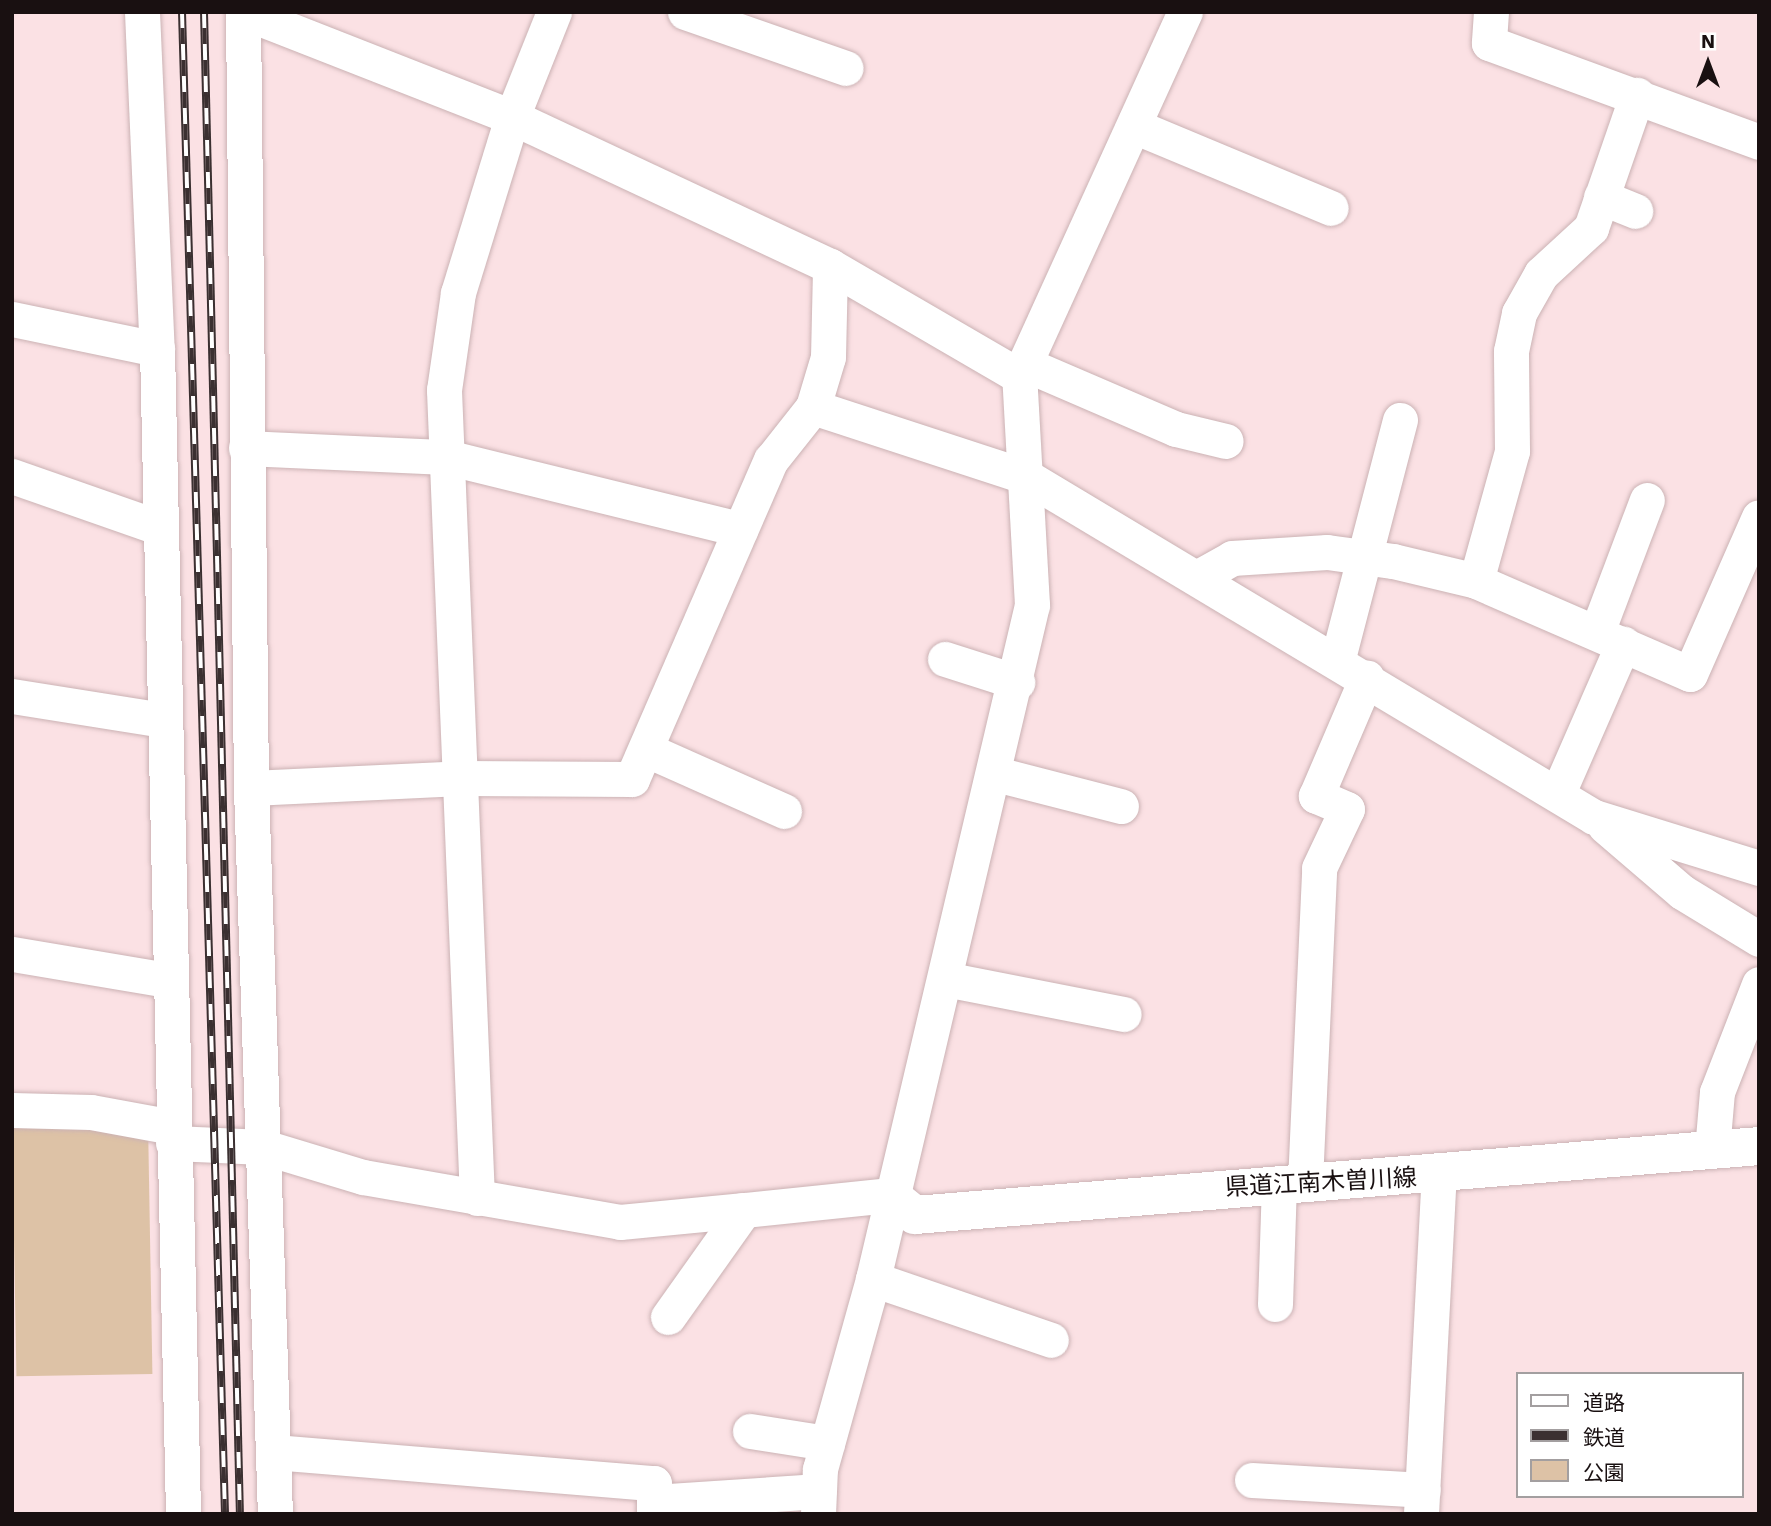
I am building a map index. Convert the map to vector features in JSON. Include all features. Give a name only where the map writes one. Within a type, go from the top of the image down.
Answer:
[{"type":"main road","name":"県道江南木曽川線","points":[[890,1195],[915,1215],[1292,1182],[1439,1176],[1759,1146]]},
{"type":"street","points":[[142,12],[157,349],[158,527],[168,979],[183,1514]]},
{"type":"street","points":[[275,1514],[251,788],[244,12],[512,117],[830,266],[1022,370],[1176,429],[1226,441]]},
{"type":"street","points":[[477,1198],[444,390],[458,293],[512,117],[554,12]]},
{"type":"street","points":[[685,12],[846,68]]},
{"type":"street","points":[[274,1452],[654,1483],[654,1508],[818,1503],[827,1443],[873,1279],[890,1195],[996,774],[1032,605],[1022,370],[1185,12]]},
{"type":"street","points":[[1491,12],[1489,43],[1637,95],[1759,142]]},
{"type":"street","points":[[1476,581],[1512,451],[1511,351],[1519,313],[1541,274],[1591,228],[1637,95]]},
{"type":"street","points":[[1135,126],[1331,208]]},
{"type":"street","points":[[1601,197],[1635,211]]},
{"type":"street","points":[[251,788],[461,778],[632,779],[647,750],[771,460],[813,407],[828,358],[830,266]]},
{"type":"street","points":[[12,319],[157,349]]},
{"type":"street","points":[[813,407],[1027,477],[1200,576],[1558,793],[1594,817],[1682,892],[1759,939]]},
{"type":"street","points":[[1275,1304],[1292,1182],[1319,868],[1348,808],[1316,796],[1352,667],[1364,557],[1400,420]]},
{"type":"street","points":[[246,448],[446,457],[740,529]]},
{"type":"street","points":[[12,477],[158,527]]},
{"type":"street","points":[[1558,793],[1610,638],[1647,500]]},
{"type":"street","points":[[1200,576],[1232,558],[1327,552],[1364,557],[1476,581],[1690,674],[1759,517]]},
{"type":"street","points":[[945,659],[1017,682]]},
{"type":"street","points":[[12,696],[163,720]]},
{"type":"street","points":[[647,750],[784,811]]},
{"type":"street","points":[[996,774],[1121,806]]},
{"type":"street","points":[[1594,817],[1759,868]]},
{"type":"street","points":[[12,954],[168,979]]},
{"type":"street","points":[[945,979],[1124,1014]]},
{"type":"street","points":[[1712,1150],[1717,1092],[1759,984]]},
{"type":"street","points":[[12,1110],[91,1112],[173,1135],[264,1147],[363,1177],[620,1222],[890,1195]]},
{"type":"street","points":[[1252,1480],[1422,1502],[1439,1176]]},
{"type":"street","points":[[668,1317],[744,1210]]},
{"type":"street","points":[[873,1279],[1051,1340]]},
{"type":"street","points":[[750,1431],[827,1443]]},
{"type":"green space","points":[[148,1122],[152,1374],[16,1376],[12,1124]]},
{"type":"railway","points":[[182,12],[225,1514]]},
{"type":"railway","points":[[204,12],[240,1514]]}]
